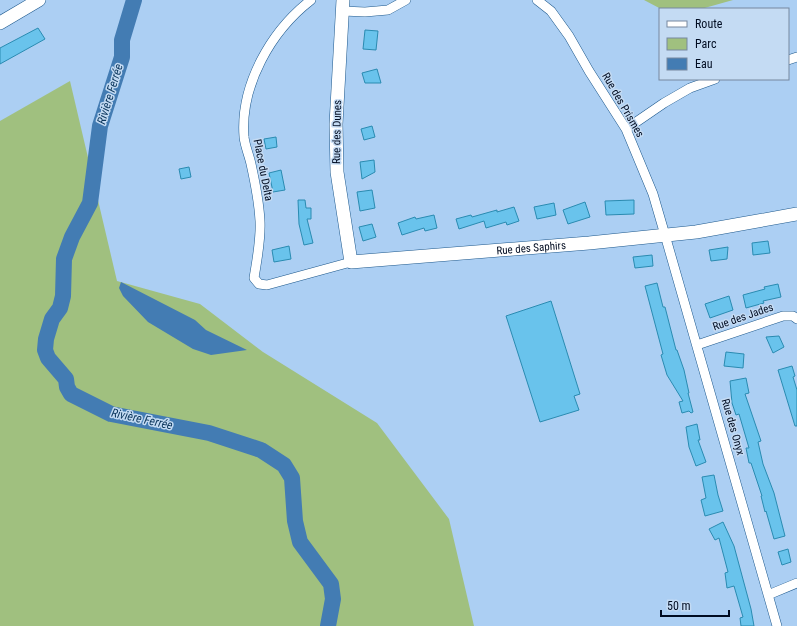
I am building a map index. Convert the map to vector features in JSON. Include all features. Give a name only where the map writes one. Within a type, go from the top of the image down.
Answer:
[{"type":"street","points":[[0,23],[39,0]]},
{"type":"street","name":"Place du Delta","points":[[267,285],[259,284],[254,278],[259,242],[260,221],[256,185],[244,137],[246,102],[259,63],[280,30],[302,7],[311,0]]},
{"type":"street","points":[[343,6],[388,10],[406,0]]},
{"type":"street","name":"Rue des Prismes","points":[[537,0],[551,11],[569,36],[589,71],[626,129],[648,181],[665,235]]},
{"type":"street","name":"Rue des Dunes","points":[[343,6],[336,124],[337,172],[351,262]]},
{"type":"street","points":[[626,129],[664,103],[690,88],[712,80]]},
{"type":"street","name":"Rue des Saphirs","points":[[267,285],[351,262],[589,243],[696,232],[797,214]]},
{"type":"street","name":"Rue des Onyx","points":[[665,235],[777,626]]},
{"type":"street","name":"Rue des Jades","points":[[697,345],[783,316],[793,316],[797,319]]},
{"type":"street","points":[[768,595],[797,583]]},
{"type":"green space","points":[[644,0],[733,0],[705,8],[659,8]]},
{"type":"green space","points":[[70,81],[117,281],[200,304],[263,352],[377,423],[449,519],[474,626],[0,626],[0,121]]},
{"type":"water","points":[[121,282],[195,320],[206,330],[247,350],[211,355],[193,349],[148,322],[123,296],[119,288]]},
{"type":"building","points":[[38,28],[45,39],[0,64],[0,48]]},
{"type":"building","points":[[365,30],[378,31],[376,50],[363,49]]},
{"type":"building","points":[[377,69],[381,83],[365,83],[362,73]]},
{"type":"building","points":[[372,126],[375,137],[364,140],[361,129]]},
{"type":"building","points":[[276,137],[277,147],[266,149],[264,139]]},
{"type":"building","points":[[374,160],[375,172],[362,179],[360,162]]},
{"type":"building","points":[[189,167],[191,177],[181,179],[179,169]]},
{"type":"building","points":[[281,170],[285,190],[273,192],[269,173]]},
{"type":"building","points":[[372,190],[375,208],[360,211],[357,192]]},
{"type":"building","points":[[298,200],[305,200],[306,208],[311,208],[311,219],[307,219],[313,243],[304,245],[299,224]]},
{"type":"building","points":[[634,200],[634,214],[606,215],[605,201]]},
{"type":"building","points":[[585,202],[590,217],[568,224],[563,210]]},
{"type":"building","points":[[554,203],[556,215],[537,219],[534,207]]},
{"type":"building","points":[[514,207],[519,221],[507,225],[506,222],[486,228],[484,221],[459,229],[456,219],[471,215],[472,217],[497,210],[497,212]]},
{"type":"building","points":[[434,215],[437,228],[425,231],[424,228],[402,235],[398,223],[415,217],[416,219]]},
{"type":"building","points":[[372,224],[376,237],[363,241],[359,227]]},
{"type":"building","points":[[768,241],[770,253],[753,255],[752,243]]},
{"type":"building","points":[[289,246],[291,259],[274,262],[272,250]]},
{"type":"building","points":[[728,247],[727,259],[711,261],[709,250]]},
{"type":"building","points":[[652,255],[653,266],[635,268],[633,257]]},
{"type":"building","points":[[657,283],[676,350],[684,370],[693,412],[691,413],[689,411],[682,413],[679,402],[683,401],[667,375],[661,355],[663,354],[645,286]]},
{"type":"building","points":[[778,284],[781,297],[763,301],[764,303],[746,308],[743,295],[765,289],[764,287]]},
{"type":"building","points":[[729,296],[733,310],[710,318],[705,304]]},
{"type":"building","points":[[551,301],[580,394],[574,396],[579,410],[540,422],[506,316]]},
{"type":"building","points":[[779,336],[784,347],[773,353],[766,337]]},
{"type":"building","points":[[726,352],[744,354],[743,368],[724,366]]},
{"type":"building","points":[[792,366],[795,376],[793,377],[797,390],[797,426],[795,426],[778,370]]},
{"type":"building","points":[[746,378],[749,393],[745,394],[761,441],[758,442],[763,464],[774,493],[785,536],[774,539],[766,511],[765,512],[762,496],[751,463],[749,463],[746,448],[749,448],[739,414],[736,415],[732,403],[730,381]]},
{"type":"building","points":[[697,424],[700,440],[698,440],[706,462],[696,466],[689,447],[686,427]]},
{"type":"building","points":[[714,475],[723,511],[705,516],[701,500],[706,498],[702,477]]},
{"type":"building","points":[[723,522],[734,546],[751,609],[754,626],[741,626],[740,618],[743,617],[734,586],[727,588],[725,573],[728,572],[719,538],[715,540],[709,529]]},
{"type":"building","points":[[788,549],[791,562],[782,565],[778,552]]},
{"type":"waterway","name":"Rivière Ferrée","points":[[134,0],[122,40],[122,57],[100,126],[90,203],[72,237],[64,259],[63,296],[60,308],[52,319],[46,339],[45,350],[48,358],[66,379],[67,387],[71,394],[111,414],[209,433],[261,450],[284,465],[292,478],[295,521],[300,542],[331,584],[333,599],[328,626]]}]
